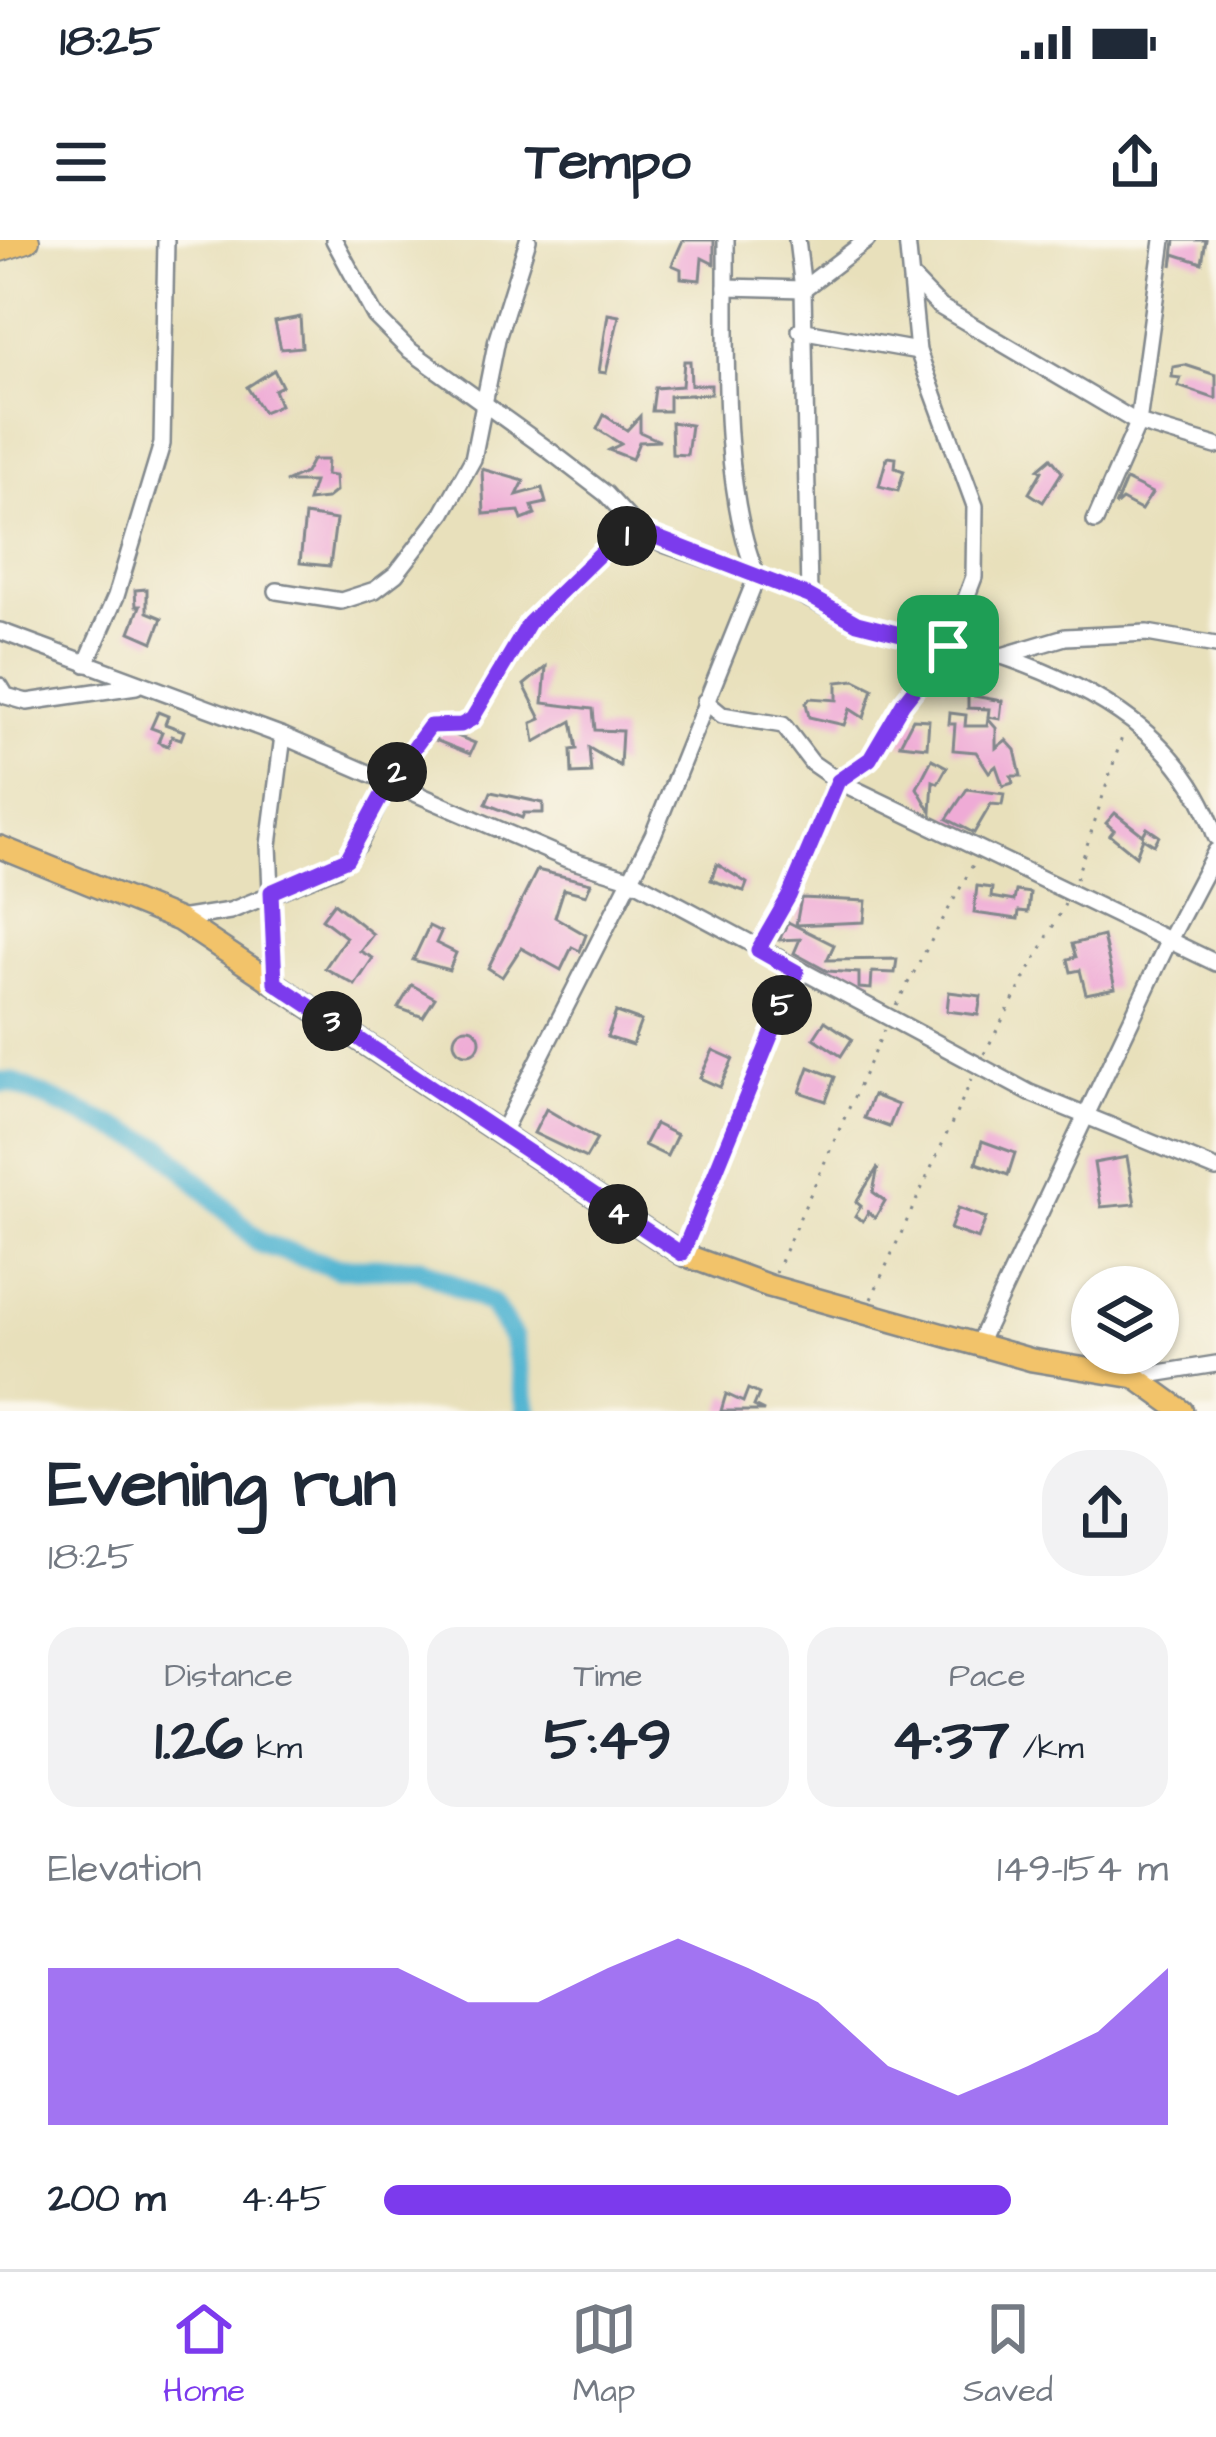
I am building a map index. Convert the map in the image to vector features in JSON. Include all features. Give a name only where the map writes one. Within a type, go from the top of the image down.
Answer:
[{"type":"main road","points":[[0,848],[178,920],[682,1254],[770,1286],[978,1345],[1135,1377],[1183,1411]]},
{"type":"street","points":[[86,664],[116,596],[162,443],[166,240]]},
{"type":"street","points":[[334,240],[375,316],[439,375],[606,494],[640,531],[809,596],[857,623],[1002,656],[1068,679],[1128,718],[1174,758],[1216,837]]},
{"type":"street","points":[[277,591],[341,601],[375,590],[396,574],[465,479],[528,240]]},
{"type":"street","points":[[500,1136],[653,835],[757,576],[741,539],[725,391],[726,240]]},
{"type":"street","points":[[796,240],[803,289],[800,330],[809,596]]},
{"type":"street","points":[[726,286],[803,289],[867,240]]},
{"type":"street","points":[[758,950],[789,896],[838,781],[870,759],[903,703],[948,646],[974,577],[975,506],[918,352],[907,240]]},
{"type":"street","points":[[1095,521],[1138,423],[1163,240]]},
{"type":"street","points":[[0,269],[14,244]]},
{"type":"street","points":[[912,278],[939,306],[1138,423],[1216,446]]},
{"type":"street","points":[[800,330],[918,352]]},
{"type":"street","points":[[0,631],[283,736],[567,860],[629,878],[977,1067],[1216,1169]]},
{"type":"street","points":[[1002,656],[1065,637],[1147,633],[1216,645]]},
{"type":"street","points":[[0,686],[6,696],[27,702],[139,685]]},
{"type":"street","points":[[705,700],[722,715],[783,725],[812,763],[838,781],[1216,963]]},
{"type":"street","points":[[275,983],[268,845],[283,736]]},
{"type":"street","points":[[178,920],[230,911],[347,859],[388,784]]},
{"type":"street","points":[[978,1345],[1168,942],[1216,851]]},
{"type":"street","points":[[682,1254],[797,972]]},
{"type":"street","points":[[1135,1377],[1216,1364]]},
{"type":"path","points":[[388,784],[430,726],[461,725],[472,719],[529,623],[609,545],[640,531]]},
{"type":"path","points":[[865,1311],[977,1067],[1072,892],[1128,718]]},
{"type":"path","points":[[770,1286],[890,1016],[980,850]]},
{"type":"building","points":[[683,240],[714,240],[714,264],[702,258],[700,280],[681,278],[681,269],[672,265]]},
{"type":"building","points":[[1175,240],[1206,240],[1202,263],[1174,254],[1172,266]]},
{"type":"building","points":[[608,314],[619,316],[606,373],[599,372]]},
{"type":"building","points":[[300,317],[302,347],[281,349],[275,322]]},
{"type":"building","points":[[684,361],[690,361],[691,385],[711,385],[711,394],[669,396],[669,411],[652,411],[655,388],[682,386]]},
{"type":"building","points":[[1185,365],[1216,375],[1216,399],[1178,386],[1181,378],[1172,377],[1173,367]]},
{"type":"building","points":[[274,370],[282,386],[274,390],[280,405],[263,412],[247,387]]},
{"type":"building","points":[[604,415],[627,430],[640,416],[640,432],[660,441],[639,442],[632,459],[609,450],[621,444],[597,429]]},
{"type":"building","points":[[671,422],[691,425],[687,455],[672,454]]},
{"type":"building","points":[[887,457],[896,458],[895,468],[904,471],[898,491],[879,486]]},
{"type":"building","points":[[1051,458],[1062,472],[1043,502],[1029,493],[1042,471],[1038,469]]},
{"type":"building","points":[[312,460],[327,460],[326,475],[335,476],[336,491],[326,499],[308,501],[314,482],[285,482],[305,473]]},
{"type":"building","points":[[482,469],[524,481],[517,495],[542,488],[546,503],[532,506],[535,515],[522,520],[519,511],[484,514]]},
{"type":"building","points":[[1126,480],[1152,493],[1141,510],[1122,500],[1115,506]]},
{"type":"building","points":[[305,515],[336,520],[330,566],[300,563]]},
{"type":"building","points":[[147,589],[147,612],[162,618],[153,642],[130,632],[140,606],[136,606],[135,590]]},
{"type":"building","points":[[546,667],[543,703],[593,709],[595,730],[622,731],[620,766],[589,748],[591,773],[572,774],[571,750],[577,749],[572,721],[535,742],[532,723],[541,719],[524,685]]},
{"type":"building","points":[[855,680],[873,689],[864,718],[850,709],[844,725],[809,717],[806,703],[810,698],[837,700],[837,682]]},
{"type":"building","points":[[968,695],[1002,701],[1000,719],[988,717],[989,709],[968,708]]},
{"type":"building","points":[[158,712],[168,716],[165,724],[184,731],[181,739],[172,736],[168,746],[158,742],[162,732],[151,728]]},
{"type":"building","points":[[950,713],[966,715],[965,726],[987,726],[988,719],[996,728],[996,748],[1006,740],[1015,750],[1021,776],[1011,776],[1013,783],[1003,786],[996,766],[989,772],[976,752],[953,750],[955,724],[949,724]]},
{"type":"building","points":[[913,719],[929,720],[927,747],[900,744]]},
{"type":"building","points":[[440,729],[475,743],[470,754],[435,740]]},
{"type":"building","points":[[932,759],[947,767],[938,783],[933,781],[931,812],[917,788]]},
{"type":"building","points":[[967,789],[1004,794],[1002,805],[991,804],[974,833],[947,819]]},
{"type":"building","points":[[491,792],[543,803],[543,813],[524,813],[522,818],[486,804]]},
{"type":"building","points":[[1115,813],[1143,835],[1147,828],[1159,836],[1154,845],[1143,838],[1136,856],[1110,835],[1114,830],[1106,823]]},
{"type":"building","points":[[717,864],[747,883],[744,891],[711,880]]},
{"type":"building","points":[[537,870],[591,883],[586,895],[564,889],[555,917],[586,935],[580,951],[572,947],[561,970],[521,948],[502,977],[488,968]]},
{"type":"building","points":[[977,886],[992,888],[991,897],[1014,901],[1016,891],[1030,893],[1028,912],[1019,911],[1018,919],[974,913]]},
{"type":"building","points":[[801,898],[866,901],[864,922],[796,925]]},
{"type":"building","points":[[334,903],[373,934],[360,951],[373,958],[355,985],[325,968],[346,937],[322,919]]},
{"type":"building","points":[[788,922],[834,945],[827,960],[897,959],[895,973],[872,972],[871,989],[859,988],[859,973],[827,971],[794,953],[800,939],[779,940]]},
{"type":"building","points":[[429,926],[441,932],[436,943],[456,953],[449,970],[413,960]]},
{"type":"building","points":[[1103,936],[1115,988],[1086,994],[1080,970],[1071,972],[1068,959],[1076,957],[1072,944]]},
{"type":"building","points":[[412,985],[435,998],[423,1017],[398,1008]]},
{"type":"building","points":[[949,992],[981,996],[978,1015],[947,1011]]},
{"type":"building","points":[[616,1012],[641,1021],[632,1045],[607,1037]]},
{"type":"building","points":[[825,1021],[852,1039],[841,1056],[814,1038]]},
{"type":"building","points":[[467,1028],[480,1041],[467,1054],[454,1041]]},
{"type":"building","points":[[713,1050],[733,1059],[720,1087],[700,1078]]},
{"type":"building","points":[[809,1067],[835,1077],[826,1101],[800,1092]]},
{"type":"building","points":[[873,1095],[898,1105],[889,1127],[864,1118]]},
{"type":"building","points":[[546,1109],[597,1139],[586,1158],[534,1133]]},
{"type":"building","points":[[655,1124],[677,1135],[667,1156],[644,1145]]},
{"type":"building","points":[[982,1141],[1015,1153],[1008,1175],[976,1163]]},
{"type":"building","points":[[1127,1157],[1135,1204],[1101,1207],[1094,1163]]},
{"type":"building","points":[[878,1167],[873,1192],[885,1201],[875,1218],[868,1212],[863,1221],[855,1216],[861,1206],[856,1202]]},
{"type":"building","points":[[958,1208],[986,1218],[978,1239],[950,1229]]},
{"type":"building","points":[[748,1389],[759,1394],[754,1406],[764,1411],[721,1411],[726,1394],[743,1402]]},
{"type":"waterway","points":[[0,1082],[13,1083],[162,1148],[260,1243],[337,1268],[420,1268],[492,1304],[513,1338],[527,1411]]},
{"type":"route","points":[[640,531],[686,553],[809,596],[857,623],[948,646],[903,703],[870,759],[838,781],[789,896],[758,950],[797,972],[682,1254],[275,983],[271,892],[336,868],[347,859],[388,784],[430,726],[439,722],[461,725],[472,719],[516,638],[614,542],[640,531]]}]
